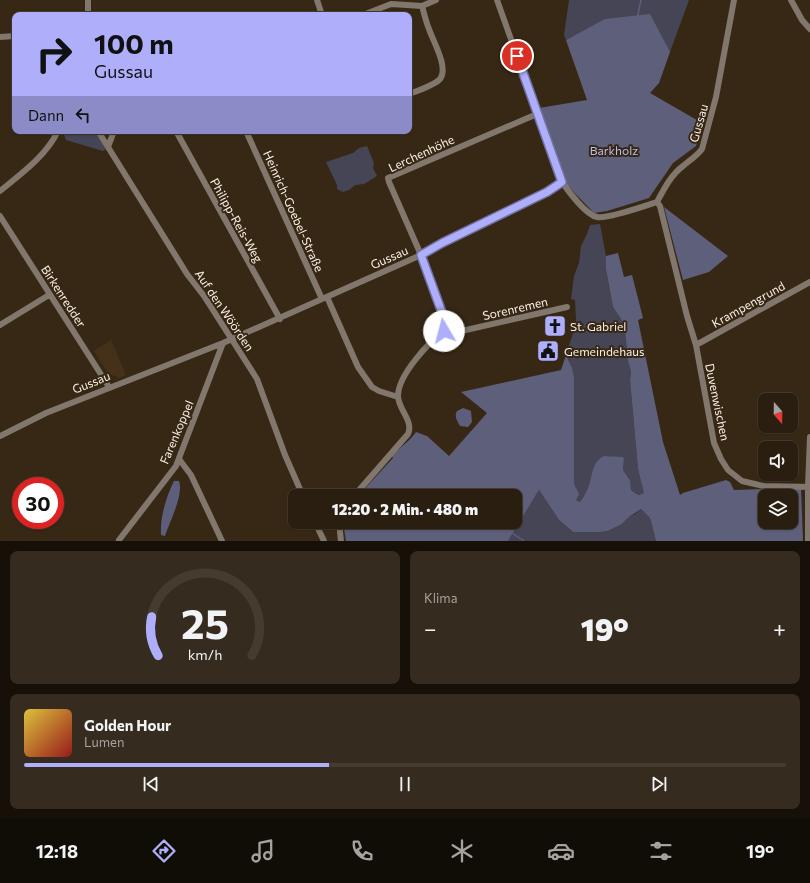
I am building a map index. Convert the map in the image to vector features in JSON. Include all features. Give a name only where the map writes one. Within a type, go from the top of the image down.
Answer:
[{"type":"street","points":[[88,0],[88,12]]},
{"type":"street","points":[[317,0],[321,12]]},
{"type":"street","points":[[371,12],[391,4],[422,6],[436,0]]},
{"type":"street","points":[[497,0],[562,182],[569,192],[590,214],[597,217],[615,214],[657,202]]},
{"type":"street","name":"Gussau","points":[[657,202],[672,177],[682,166],[698,154],[703,146],[716,97],[734,0]]},
{"type":"street","points":[[791,0],[802,20],[810,29]]},
{"type":"street","points":[[412,93],[437,82],[443,73],[442,63],[422,6]]},
{"type":"street","points":[[0,37],[12,36]]},
{"type":"street","name":"Lerchenhöhe","points":[[421,255],[388,178],[537,114]]},
{"type":"street","points":[[0,191],[27,170],[54,140],[57,134]]},
{"type":"street","name":"Auf den Wöörden","points":[[100,134],[187,274],[204,296],[257,379],[300,489]]},
{"type":"street","points":[[108,147],[113,134]]},
{"type":"street","name":"Philipp-Reis-Weg","points":[[178,134],[280,319]]},
{"type":"street","name":"Heinrich-Goebel-Straße","points":[[247,134],[358,367],[372,387],[398,397]]},
{"type":"street","name":"Gussau","points":[[0,436],[46,413],[280,319],[421,255],[442,243],[547,192],[562,182]]},
{"type":"street","name":"Duvenwischen","points":[[657,202],[660,206],[687,316],[696,345],[714,443],[721,459],[728,470],[742,481],[764,486],[809,487]]},
{"type":"street","name":"Birkenredder","points":[[0,216],[109,387]]},
{"type":"street","points":[[360,489],[408,434],[410,427],[398,397],[403,379],[410,367],[434,338],[444,331],[444,318],[421,255]]},
{"type":"street","name":"Krampengrund","points":[[696,345],[810,282]]},
{"type":"street","points":[[0,325],[49,295]]},
{"type":"street","name":"Sorenremen","points":[[444,331],[448,333],[457,332],[567,307]]},
{"type":"street","name":"Farenkoppel","points":[[118,541],[176,466],[223,343]]},
{"type":"street","points":[[808,541],[810,438]]},
{"type":"street","points":[[179,458],[191,475],[222,541]]},
{"type":"street","points":[[318,529],[324,541]]},
{"type":"street","points":[[340,529],[341,541]]},
{"type":"shaded area","points":[[569,0],[689,0],[670,52],[573,36],[566,40],[564,35]]},
{"type":"shaded area","points":[[97,134],[106,149],[103,151],[66,140],[64,135]]},
{"type":"shaded area","points":[[367,146],[374,163],[373,168],[377,176],[364,184],[355,185],[349,190],[343,192],[337,189],[337,185],[326,162],[353,153],[359,148]]},
{"type":"shaded area","points":[[600,224],[606,256],[606,271],[613,307],[621,319],[625,331],[628,361],[631,372],[630,380],[638,469],[644,493],[640,495],[632,491],[629,485],[629,478],[623,470],[623,458],[604,456],[595,464],[589,487],[580,502],[576,500],[576,488],[574,485],[569,361],[566,355],[576,320],[575,300],[571,299],[574,276],[579,263],[581,246],[590,225]]},
{"type":"shaded area","points":[[111,340],[126,375],[119,378],[108,373],[94,351]]},
{"type":"shaded area","points":[[463,408],[471,411],[472,422],[468,427],[460,426],[456,419],[457,411]]},
{"type":"shaded area","points":[[174,481],[179,481],[180,487],[178,501],[165,536],[161,535],[163,514],[168,494]]},
{"type":"shaded area","points":[[539,490],[559,520],[573,532],[608,531],[622,524],[641,509],[650,518],[656,541],[508,541],[515,529],[522,529],[522,518]]},
{"type":"green space","name":"Barkholz","points":[[650,14],[670,52],[659,83],[650,93],[702,123],[696,146],[673,163],[649,198],[607,211],[594,213],[566,184],[539,108],[587,100],[566,40],[605,19]]},
{"type":"green space","points":[[664,207],[728,256],[709,272],[683,280]]},
{"type":"green space","points":[[618,253],[624,277],[632,275],[643,318],[638,320],[663,442],[680,495],[726,480],[730,482],[734,490],[758,489],[758,529],[798,529],[798,489],[768,489],[801,488],[803,541],[656,541],[650,518],[641,509],[622,524],[608,531],[573,532],[559,520],[539,490],[522,518],[522,489],[364,489],[393,458],[392,456],[416,432],[427,436],[449,456],[487,413],[461,392],[561,370],[566,355],[574,377],[574,484],[579,494],[576,500],[580,502],[588,488],[597,462],[604,456],[623,457],[623,470],[630,480],[631,489],[639,495],[644,493],[638,469],[630,380],[631,372],[628,361],[625,331],[621,319],[613,307],[606,270],[606,256]]},
{"type":"green space","points":[[344,529],[515,529],[508,541],[346,541]]},
{"type":"waterway","name":"Gussau","points":[[637,19],[641,0]]},
{"type":"waterway","points":[[512,533],[524,541]]},
{"type":"place","name":"St. Gabriel","points":[[555,326]]},
{"type":"place","name":"Gemeindehaus","points":[[548,351]]},
{"type":"route","points":[[444,331],[444,318],[421,255],[442,243],[547,192],[562,182],[517,56]]}]
